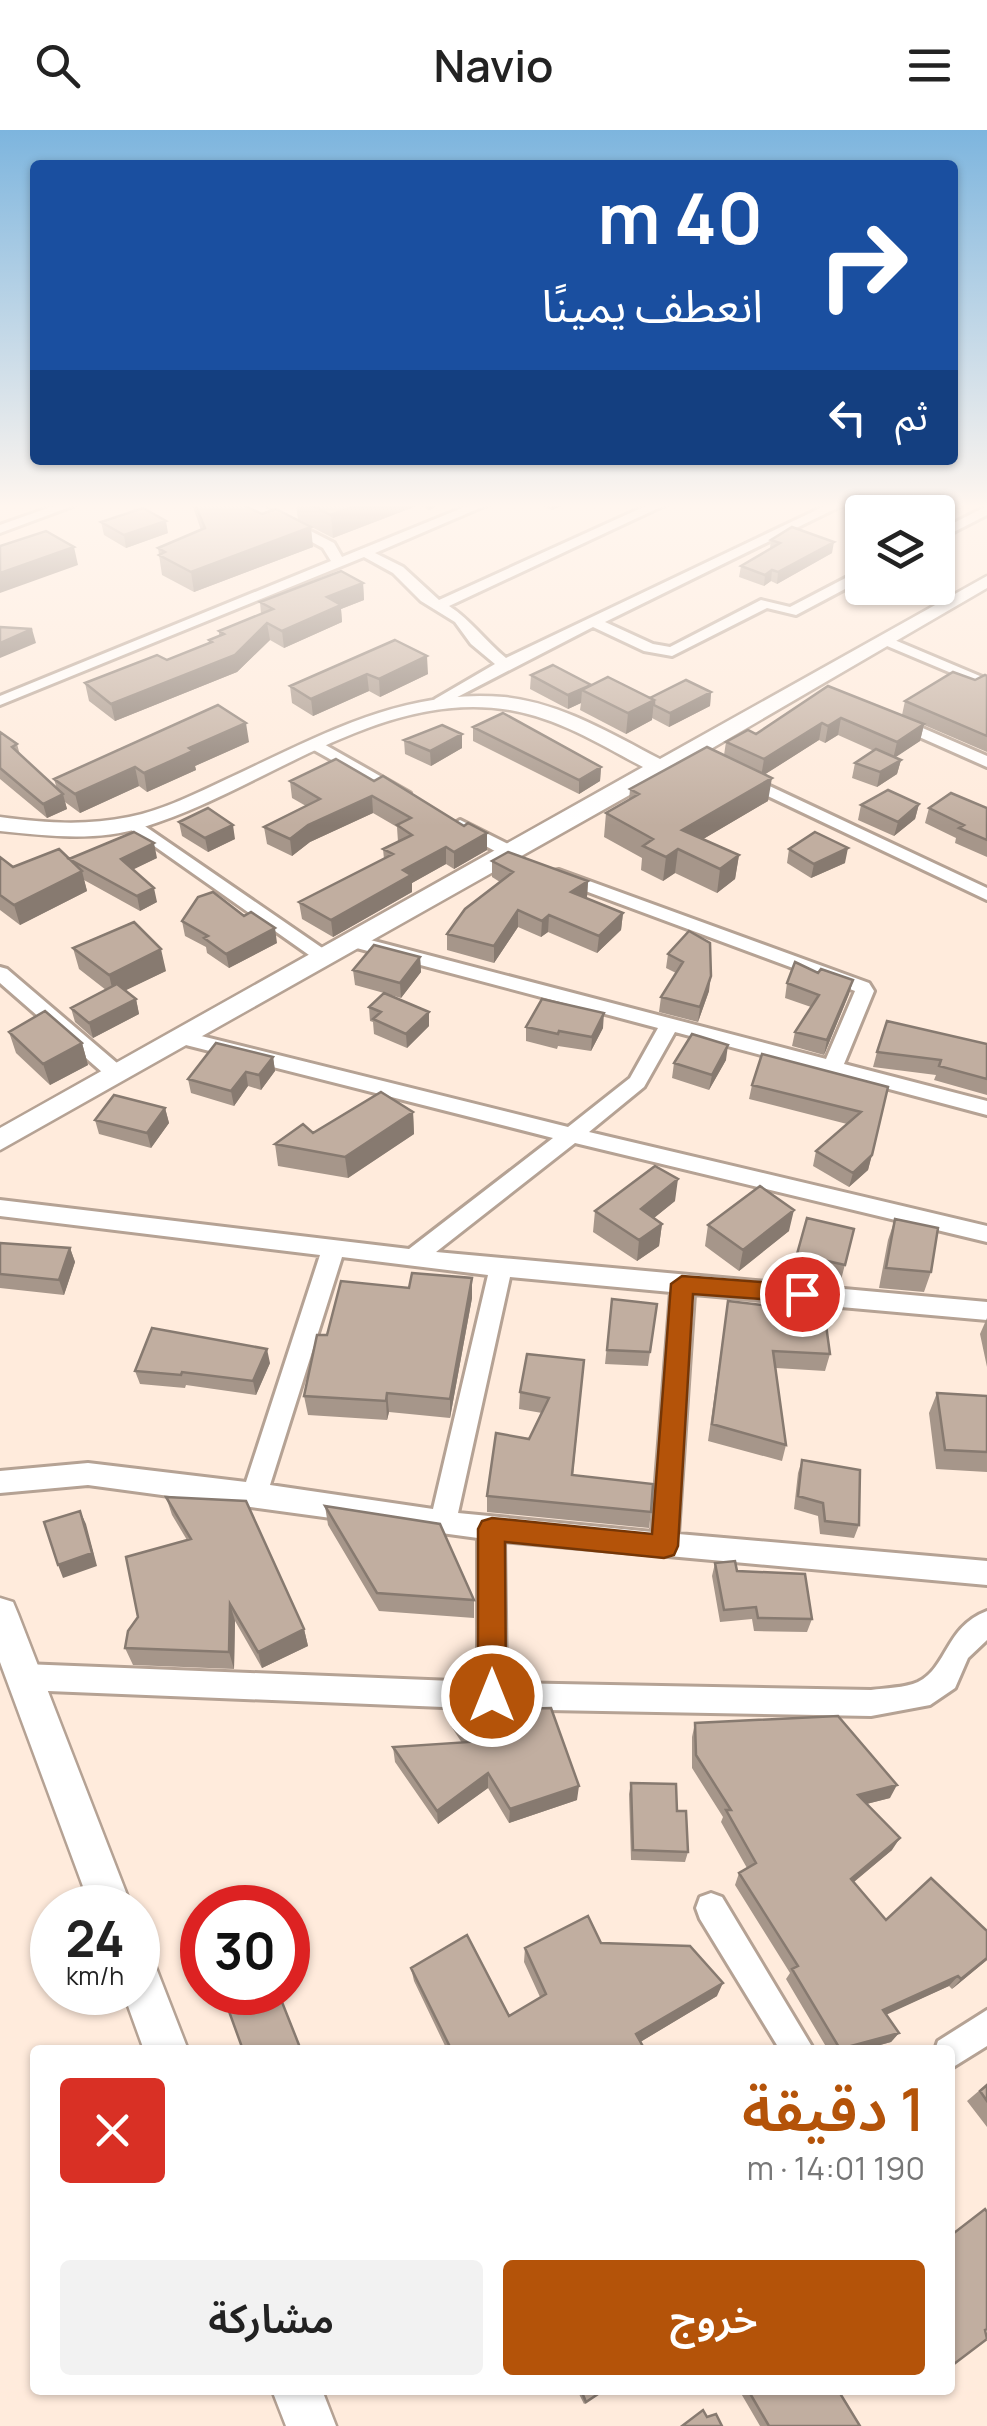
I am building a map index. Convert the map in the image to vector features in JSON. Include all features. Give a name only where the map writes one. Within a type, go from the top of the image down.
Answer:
[{"type":"street","points":[[0,701],[222,611]]},
{"type":"street","points":[[447,611],[460,619],[476,641],[504,664]]},
{"type":"street","points":[[0,824],[70,831],[136,825],[381,718],[440,702],[504,664],[613,611]]},
{"type":"street","points":[[592,621],[661,653],[672,652],[750,611]]},
{"type":"street","points":[[0,1140],[659,767],[698,757],[819,687],[885,640],[935,611]]},
{"type":"street","points":[[885,640],[987,684]]},
{"type":"street","points":[[440,702],[505,703],[529,709],[582,728],[659,767]]},
{"type":"street","points":[[881,715],[987,762]]},
{"type":"street","points":[[317,746],[414,800]]},
{"type":"street","points":[[724,770],[987,895]]},
{"type":"street","points":[[447,818],[509,855],[862,987],[832,1068]]},
{"type":"street","points":[[136,825],[326,958]]},
{"type":"street","points":[[354,942],[987,1108]]},
{"type":"street","points":[[0,974],[117,1074]]},
{"type":"street","points":[[415,1256],[637,1082],[669,1025]]},
{"type":"street","points":[[185,1038],[987,1234]]},
{"type":"street","points":[[0,1208],[501,1268],[987,1310]]},
{"type":"street","points":[[255,1494],[334,1247]]},
{"type":"street","points":[[443,1524],[501,1268]]},
{"type":"street","points":[[664,1546],[682,1284]]},
{"type":"street","points":[[0,1482],[88,1474],[255,1494],[443,1524],[987,1574]]},
{"type":"street","points":[[492,1529],[492,1696]]},
{"type":"street","points":[[0,1614],[103,1885]]},
{"type":"street","points":[[24,1678],[492,1696],[870,1703],[920,1696],[946,1679],[958,1649],[987,1624]]},
{"type":"street","points":[[711,1908],[795,2045]]},
{"type":"street","points":[[153,2015],[164,2045]]},
{"type":"street","points":[[955,2049],[987,2026]]},
{"type":"street","points":[[299,2395],[311,2426]]},
{"type":"building","points":[[268,611],[327,611],[282,631],[267,623],[235,655],[111,704],[85,683],[157,655],[167,660],[212,642],[209,640],[224,634],[219,631]]},
{"type":"building","points":[[0,627],[32,629],[0,643]]},
{"type":"building","points":[[395,640],[427,656],[379,679],[367,674],[311,699],[290,686]]},
{"type":"building","points":[[553,665],[591,685],[568,695],[531,675]]},
{"type":"building","points":[[953,672],[975,680],[987,676],[987,736],[905,701]]},
{"type":"building","points":[[608,677],[654,700],[628,713],[582,690]]},
{"type":"building","points":[[686,680],[711,692],[670,713],[654,705],[650,698]]},
{"type":"building","points":[[828,686],[924,724],[897,742],[841,718],[828,726],[822,723],[764,759],[726,742],[748,730],[756,734]]},
{"type":"building","points":[[218,705],[246,723],[144,773],[135,767],[75,794],[54,779]]},
{"type":"building","points":[[503,713],[601,767],[579,780],[473,727]]},
{"type":"building","points":[[442,725],[462,734],[430,751],[404,740]]},
{"type":"building","points":[[0,732],[17,744],[12,747],[63,794],[43,804],[0,768]]},
{"type":"building","points":[[707,747],[772,778],[682,830],[739,855],[720,869],[678,849],[666,857],[643,846],[653,839],[606,813],[639,794],[630,789]]},
{"type":"building","points":[[876,749],[901,760],[880,772],[855,763]]},
{"type":"building","points":[[336,759],[374,781],[383,776],[464,826],[468,823],[487,833],[454,852],[446,847],[403,870],[411,875],[331,920],[299,902],[393,854],[383,849],[412,835],[397,825],[411,818],[372,796],[308,825],[290,839],[264,827],[320,799],[290,781]]},
{"type":"building","points":[[888,790],[919,804],[898,822],[861,805]]},
{"type":"building","points":[[951,793],[987,808],[987,840],[959,828],[964,825],[929,808]]},
{"type":"building","points":[[208,808],[233,825],[205,838],[179,822]]},
{"type":"building","points":[[134,832],[154,843],[121,859],[154,888],[137,896],[69,859]]},
{"type":"building","points":[[815,832],[848,848],[814,864],[789,849]]},
{"type":"building","points":[[59,849],[82,871],[14,905],[0,895],[0,857],[13,867]]},
{"type":"building","points":[[508,852],[588,881],[571,892],[623,913],[599,936],[549,915],[542,921],[518,910],[494,946],[447,934],[465,909],[513,872],[492,861]]},
{"type":"building","points":[[213,892],[244,916],[251,912],[275,928],[226,954],[204,938],[208,936],[182,921],[198,897]]},
{"type":"building","points":[[134,922],[161,949],[109,975],[73,948]]},
{"type":"building","points":[[689,931],[710,943],[711,976],[700,1007],[661,997],[683,962],[668,954]]},
{"type":"building","points":[[374,945],[420,957],[400,983],[353,970]]},
{"type":"building","points":[[795,962],[818,973],[821,969],[853,980],[827,1040],[795,1032],[819,995],[787,983]]},
{"type":"building","points":[[117,984],[136,999],[89,1023],[71,1008]]},
{"type":"building","points":[[384,993],[429,1012],[406,1034],[373,1019],[381,1012],[369,1007]]},
{"type":"building","points":[[542,999],[604,1013],[592,1037],[526,1027]]},
{"type":"building","points":[[45,1011],[82,1043],[43,1064],[9,1032]]},
{"type":"building","points":[[887,1021],[987,1044],[987,1079],[939,1066],[941,1060],[877,1052]]},
{"type":"building","points":[[692,1034],[728,1045],[712,1075],[674,1063]]},
{"type":"building","points":[[216,1043],[273,1057],[259,1075],[246,1072],[231,1091],[188,1079]]},
{"type":"building","points":[[762,1054],[888,1087],[872,1155],[853,1173],[816,1151],[861,1112],[752,1085]]},
{"type":"building","points":[[381,1092],[413,1112],[345,1157],[275,1144],[303,1124],[313,1133]]},
{"type":"building","points":[[114,1095],[165,1108],[147,1133],[95,1120]]},
{"type":"building","points":[[655,1166],[678,1179],[641,1209],[662,1224],[639,1240],[595,1211]]},
{"type":"building","points":[[760,1186],[794,1210],[743,1250],[708,1225]]},
{"type":"building","points":[[807,1218],[854,1229],[845,1265],[797,1254]]},
{"type":"building","points":[[895,1219],[938,1228],[931,1272],[886,1268]]},
{"type":"building","points":[[0,1243],[70,1248],[59,1280],[0,1274]]},
{"type":"building","points":[[412,1273],[472,1278],[450,1399],[387,1393],[386,1401],[304,1396],[317,1335],[327,1335],[341,1281],[409,1288]]},
{"type":"building","points":[[612,1299],[657,1304],[650,1352],[607,1350]]},
{"type":"building","points":[[728,1301],[780,1307],[777,1320],[826,1325],[830,1354],[773,1351],[786,1445],[712,1424]]},
{"type":"building","points":[[152,1328],[267,1349],[253,1381],[135,1371]]},
{"type":"building","points":[[527,1354],[584,1360],[572,1475],[653,1484],[651,1512],[487,1496],[496,1433],[529,1439],[549,1398],[520,1392]]},
{"type":"building","points":[[937,1393],[987,1396],[987,1452],[945,1450]]},
{"type":"building","points":[[802,1460],[860,1470],[859,1525],[825,1521],[823,1503],[798,1496]]},
{"type":"building","points":[[166,1497],[246,1501],[304,1629],[258,1652],[230,1604],[229,1652],[125,1648],[128,1631],[138,1617],[126,1557],[191,1539]]},
{"type":"building","points":[[325,1506],[440,1524],[474,1600],[377,1593]]},
{"type":"building","points":[[80,1511],[92,1553],[58,1565],[44,1522]]},
{"type":"building","points":[[735,1561],[737,1571],[805,1574],[812,1619],[758,1618],[756,1607],[724,1610],[715,1563]]},
{"type":"building","points":[[551,1708],[579,1786],[510,1809],[488,1773],[437,1811],[393,1747],[470,1742],[451,1711]]},
{"type":"building","points":[[838,1716],[897,1785],[858,1795],[900,1838],[851,1879],[886,1920],[931,1878],[987,1931],[987,1958],[961,1979],[958,1976],[883,2010],[899,2033],[855,2045],[838,2045],[792,1969],[798,1966],[739,1873],[756,1863],[726,1810],[731,1810],[696,1755],[695,1723]]},
{"type":"building","points":[[631,1783],[676,1784],[677,1811],[686,1811],[688,1852],[633,1850]]},
{"type":"building","points":[[588,1916],[601,1943],[690,1946],[723,1983],[636,2034],[642,2045],[449,2045],[411,1968],[467,1935],[509,2016],[546,1994],[525,1948]]},
{"type":"building","points":[[230,2015],[287,2015],[299,2045],[241,2045]]},
{"type":"building","points":[[985,2209],[987,2339],[955,2363],[955,2232]]},
{"type":"building","points":[[751,2395],[841,2395],[860,2426],[769,2426]]},
{"type":"building","points":[[703,2410],[707,2417],[716,2414],[722,2426],[682,2426]]},
{"type":"route","points":[[492,1696],[492,1529],[664,1546],[682,1284],[802,1294]]}]
